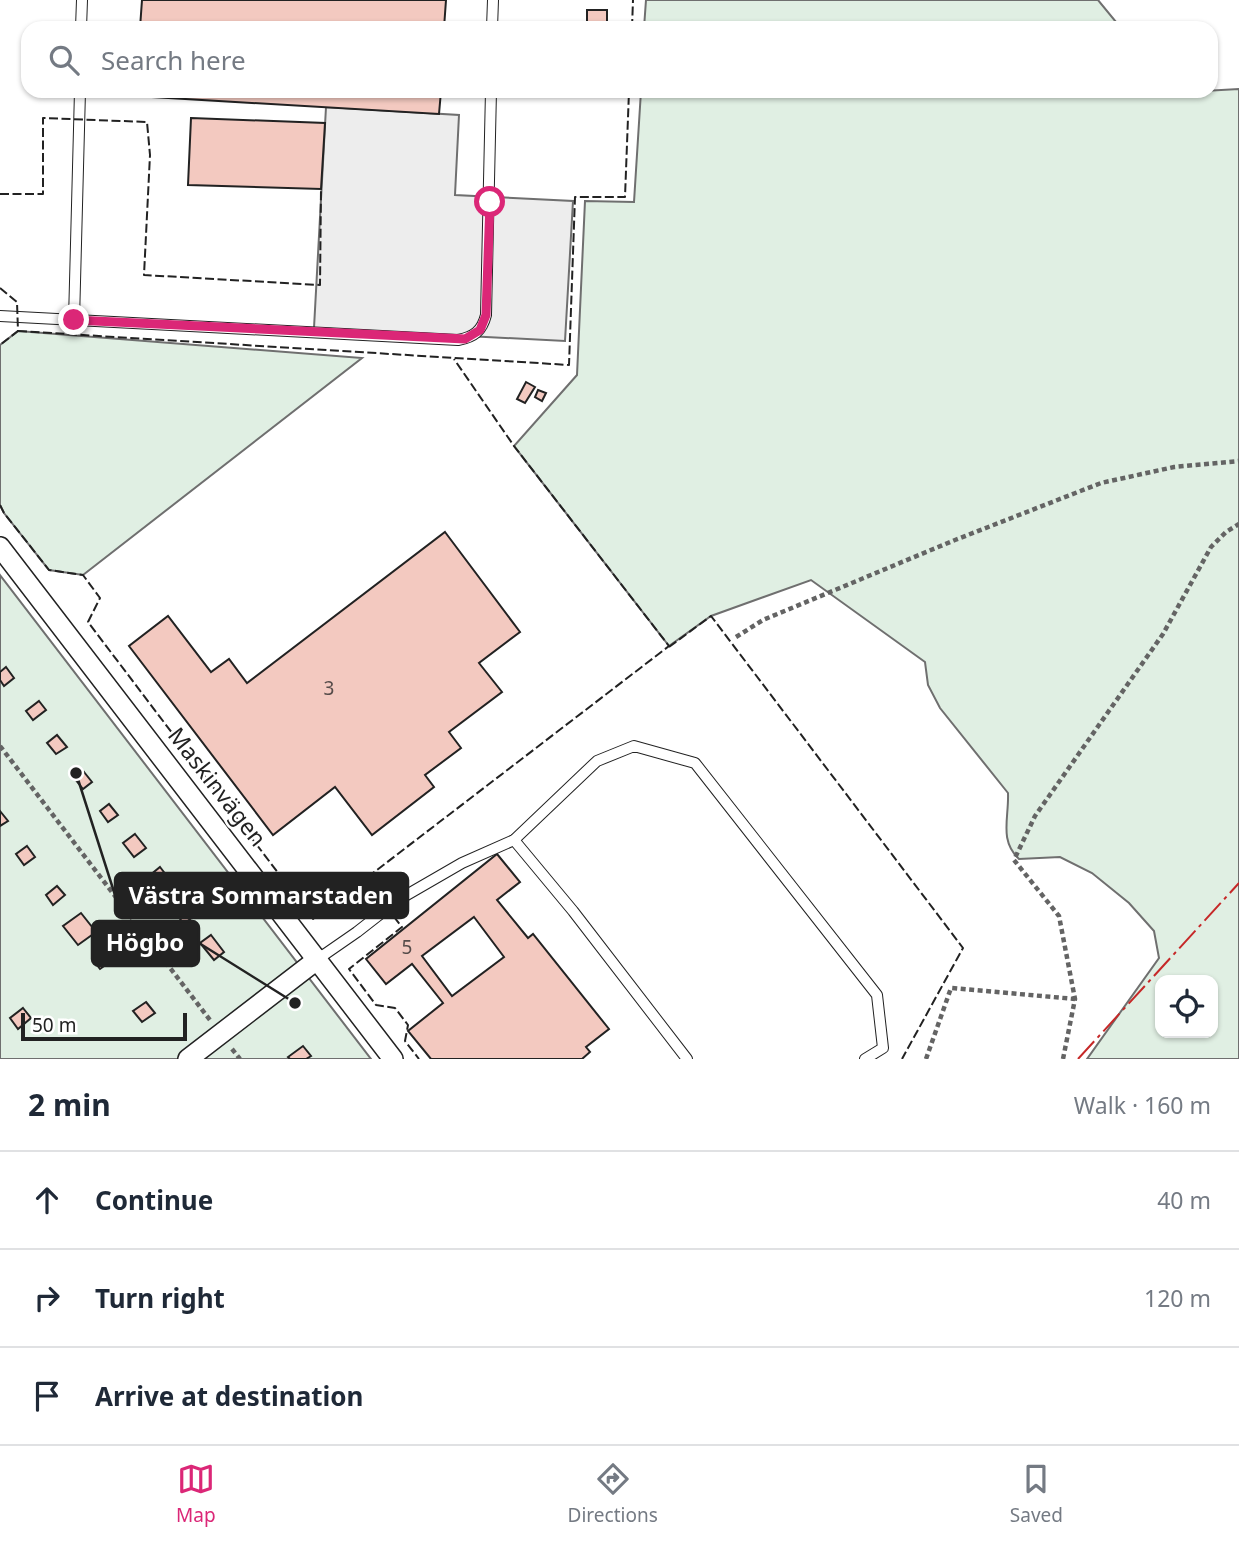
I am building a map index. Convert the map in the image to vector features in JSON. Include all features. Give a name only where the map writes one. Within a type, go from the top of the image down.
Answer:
[{"type":"street","name":"Maskinvägen","points":[[0,547],[393,1059]]},
{"type":"street","points":[[188,1059],[318,959]]},
{"type":"lane","points":[[81,21],[82,0]]},
{"type":"lane","points":[[492,21],[493,0]]},
{"type":"lane","points":[[74,320],[80,98]]},
{"type":"lane","points":[[0,316],[458,340],[476,334],[484,325],[486,315],[491,98]]},
{"type":"lane","points":[[318,959],[398,900],[462,863],[514,840],[597,761],[634,746],[695,763],[877,995],[883,1048],[864,1059]]},
{"type":"lane","points":[[514,840],[573,911],[687,1059]]},
{"type":"path","points":[[736,637],[762,620],[955,540],[1101,484],[1174,467],[1239,461]]},
{"type":"path","points":[[1063,1059],[1075,999],[1059,916],[1014,860],[1035,816],[1164,635],[1211,547],[1239,524]]},
{"type":"path","points":[[0,746],[240,1059]]},
{"type":"path","points":[[926,1059],[951,988],[1075,999]]},
{"type":"green space","points":[[646,0],[1098,0],[1115,21],[644,21]]},
{"type":"green space","points":[[1239,89],[1239,1059],[1087,1059],[1159,958],[1154,931],[1129,903],[1092,873],[1060,857],[1019,859],[1013,852],[1006,829],[1008,793],[940,708],[928,685],[925,662],[811,580],[711,616],[669,646],[514,446],[577,375],[585,201],[634,202],[641,98],[1218,98],[1218,90]]},
{"type":"green space","points":[[18,331],[362,358],[83,575],[49,570],[0,505],[0,345]]},
{"type":"green space","points":[[0,575],[371,1059],[0,1059]]},
{"type":"shaded area","points":[[326,107],[459,115],[455,195],[573,201],[565,341],[314,328]]},
{"type":"building","points":[[142,0],[446,0],[444,21],[140,21]]},
{"type":"building","points":[[587,10],[607,10],[607,21],[587,21]]},
{"type":"building","points":[[170,98],[440,98],[439,114]]},
{"type":"building","points":[[191,118],[325,123],[321,189],[188,185]]},
{"type":"building","points":[[526,382],[535,387],[525,403],[517,399]]},
{"type":"building","points":[[538,390],[546,393],[542,401],[535,397]]},
{"type":"building","points":[[445,532],[520,632],[479,663],[502,692],[449,732],[461,748],[425,775],[434,787],[372,835],[335,787],[273,835],[129,646],[168,616],[211,672],[229,659],[247,683]]},
{"type":"building","points":[[6,667],[14,678],[4,686],[0,680],[0,672]]},
{"type":"building","points":[[39,701],[46,710],[33,720],[26,711]]},
{"type":"building","points":[[57,735],[67,747],[56,754],[47,743]]},
{"type":"building","points":[[84,772],[92,782],[83,789],[75,779]]},
{"type":"building","points":[[109,804],[118,815],[108,822],[100,811]]},
{"type":"building","points":[[0,811],[8,821],[0,826]]},
{"type":"building","points":[[135,834],[146,848],[134,857],[123,843]]},
{"type":"building","points":[[27,846],[35,857],[24,865],[16,854]]},
{"type":"building","points":[[497,854],[520,882],[497,900],[528,938],[533,934],[609,1029],[586,1047],[590,1052],[582,1059],[431,1059],[408,1031],[443,1003],[412,964],[386,984],[366,959]],"holes":[[[474,917],[504,957],[452,996],[422,956]]]},
{"type":"building","points":[[160,867],[170,880],[158,889],[149,876]]},
{"type":"building","points":[[57,886],[65,895],[53,905],[46,895]]},
{"type":"building","points":[[185,902],[195,915],[184,924],[174,911]]},
{"type":"building","points":[[81,913],[96,932],[78,945],[63,926]]},
{"type":"building","points":[[211,935],[224,952],[214,960],[200,943]]},
{"type":"building","points":[[106,949],[114,959],[100,969],[93,960]]},
{"type":"building","points":[[146,1002],[155,1013],[142,1022],[133,1011]]},
{"type":"building","points":[[23,1008],[31,1018],[18,1029],[10,1018]]},
{"type":"building","points":[[303,1046],[311,1056],[306,1059],[288,1057]]},
{"type":"fence","points":[[632,21],[633,0]]},
{"type":"fence","points":[[18,331],[569,365],[575,197],[625,197],[629,98]]},
{"type":"fence","points":[[0,194],[43,194],[43,118],[147,122],[150,155],[144,275],[320,285],[321,189]]},
{"type":"fence","points":[[0,288],[17,302],[18,331],[0,345]]},
{"type":"fence","points":[[0,505],[49,570],[83,575],[100,598],[88,622],[313,919],[669,646],[514,446],[454,359]]},
{"type":"fence","points":[[669,647],[711,616],[963,948],[902,1059]]},
{"type":"fence","points":[[366,878],[364,879],[402,927],[349,969],[376,1005],[395,1008],[408,1025],[405,1041],[419,1059]]},
{"type":"power","points":[[1078,1059],[1239,883]]},
{"type":"place","name":"Västra Sommarstaden","points":[[76,773]]},
{"type":"place","name":"Högbo","points":[[295,1003]]},
{"type":"route","points":[[74,320],[465,339],[480,330],[486,315],[490,202]]}]
